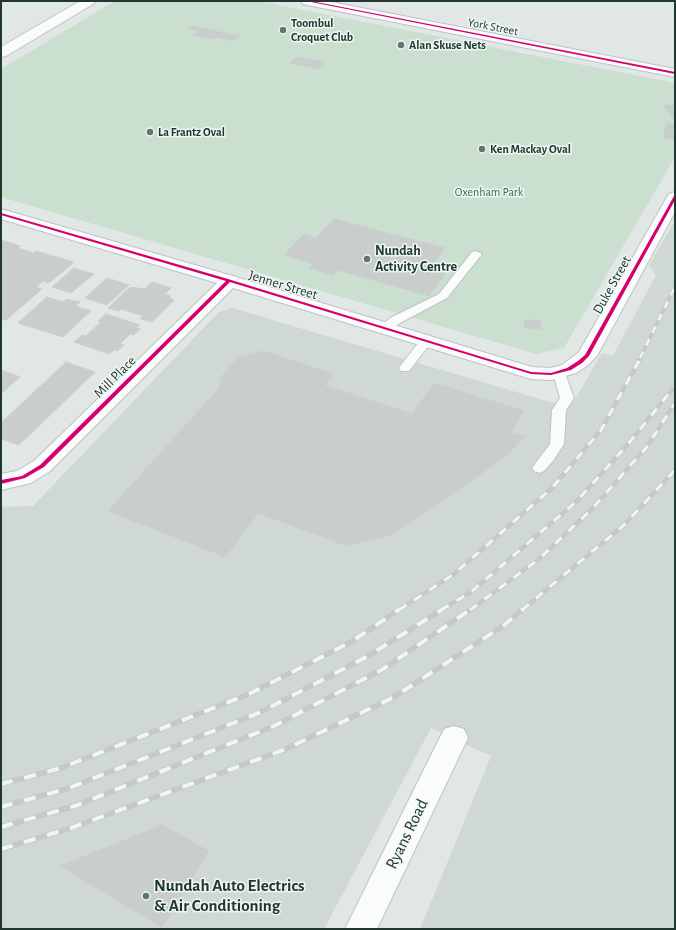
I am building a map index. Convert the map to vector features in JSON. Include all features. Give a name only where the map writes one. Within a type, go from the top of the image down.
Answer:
[{"type":"street","points":[[2,52],[89,1]]},
{"type":"street","name":"York Street","points":[[307,1],[326,3],[675,73]]},
{"type":"street","name":"Duke Street","points":[[559,373],[580,362],[587,356],[675,197]]},
{"type":"street","name":"Jenner Street","points":[[1,214],[229,281],[531,373],[559,373]]},
{"type":"street","name":"Mill Place","points":[[6,481],[23,477],[42,466],[229,281]]},
{"type":"street","name":"Ryans Road","points":[[361,929],[454,738]]},
{"type":"lane","points":[[385,328],[396,320],[443,296],[476,254]]},
{"type":"lane","points":[[405,368],[426,341]]},
{"type":"lane","points":[[539,468],[557,444],[559,410],[567,398],[559,373]]},
{"type":"shaded area","points":[[675,223],[675,929],[420,929],[491,756],[431,728],[324,929],[1,929],[1,507],[33,506],[219,312],[232,308],[550,402],[562,405],[574,401],[602,353],[613,356],[656,275],[649,265]]},
{"type":"green space","name":"Oxenham Park","points":[[115,1],[258,1],[675,83],[675,157],[564,348],[536,354],[1,197],[1,69]]},
{"type":"building","points":[[192,26],[240,36],[233,41],[216,37],[213,39],[192,35],[198,31],[188,28]]},
{"type":"building","points":[[297,57],[325,62],[318,69],[290,63]]},
{"type":"building","points":[[675,105],[675,120],[663,106]]},
{"type":"building","points":[[667,123],[675,124],[675,140],[663,138]]},
{"type":"building","name":"Nundah Activity Centre","points":[[334,219],[445,248],[429,270],[445,274],[429,296],[337,270],[333,275],[309,268],[313,264],[284,255],[304,234],[316,238]]},
{"type":"building","points":[[1,240],[20,246],[18,248],[34,253],[36,251],[74,262],[49,283],[43,281],[36,287],[42,289],[6,320],[1,319]]},
{"type":"building","points":[[74,268],[94,274],[71,293],[52,287]]},
{"type":"building","points":[[107,278],[129,285],[107,305],[85,298]]},
{"type":"building","points":[[152,282],[171,288],[165,294],[171,296],[169,298],[174,300],[152,322],[140,319],[143,316],[121,309],[119,311],[108,308],[130,287],[145,289]]},
{"type":"building","points":[[47,297],[63,302],[67,299],[80,302],[75,306],[91,311],[63,337],[18,323]]},
{"type":"building","points":[[106,314],[140,325],[136,328],[140,329],[134,335],[130,334],[120,344],[124,345],[117,351],[114,350],[109,354],[74,342],[82,335],[86,336],[101,322],[98,321]]},
{"type":"building","points":[[524,320],[540,320],[541,329],[525,328]]},
{"type":"building","points":[[264,351],[334,374],[324,385],[412,414],[434,383],[524,411],[511,433],[524,436],[508,455],[394,534],[347,546],[258,513],[225,557],[108,511],[220,387],[221,377],[238,357]]},
{"type":"building","points":[[66,362],[95,372],[19,445],[1,439],[1,423]]},
{"type":"building","points":[[1,370],[20,377],[1,394]]},
{"type":"building","name":"Nundah Auto Electrics & Air Conditioning","points":[[162,825],[209,851],[162,927],[60,866]]},
{"type":"railway","points":[[640,358],[675,287]]},
{"type":"railway","points":[[399,610],[454,574],[552,488],[601,430],[641,357]]},
{"type":"railway","points":[[441,610],[471,592],[577,501],[629,443],[675,386]]},
{"type":"railway","points":[[470,610],[539,559],[592,509],[646,448],[675,403]]},
{"type":"railway","points":[[522,610],[624,525],[675,470]]},
{"type":"railway","points":[[1,784],[61,768],[249,694],[351,642],[400,609]]},
{"type":"railway","points":[[1,807],[69,788],[261,712],[368,656],[443,609]]},
{"type":"railway","points":[[1,827],[75,806],[274,726],[383,669],[471,609]]},
{"type":"railway","points":[[1,849],[71,828],[286,749],[394,697],[503,626],[523,609]]},
{"type":"cycle path","points":[[307,1],[675,73]]},
{"type":"cycle path","points":[[1,214],[227,280],[531,373],[551,374],[569,369],[587,356],[675,197]]},
{"type":"cycle path","points":[[1,482],[23,477],[42,466],[229,281]]},
{"type":"place","name":"Toombul Croquet Club","points":[[283,30]]},
{"type":"place","name":"Alan Skuse Nets","points":[[401,45]]},
{"type":"place","name":"La Frantz Oval","points":[[150,132]]},
{"type":"place","name":"Ken Mackay Oval","points":[[482,149]]},
{"type":"place","name":"Nundah Activity Centre","points":[[367,259]]},
{"type":"place","name":"Nundah Auto Electrics & Air Conditioning","points":[[146,896]]}]
